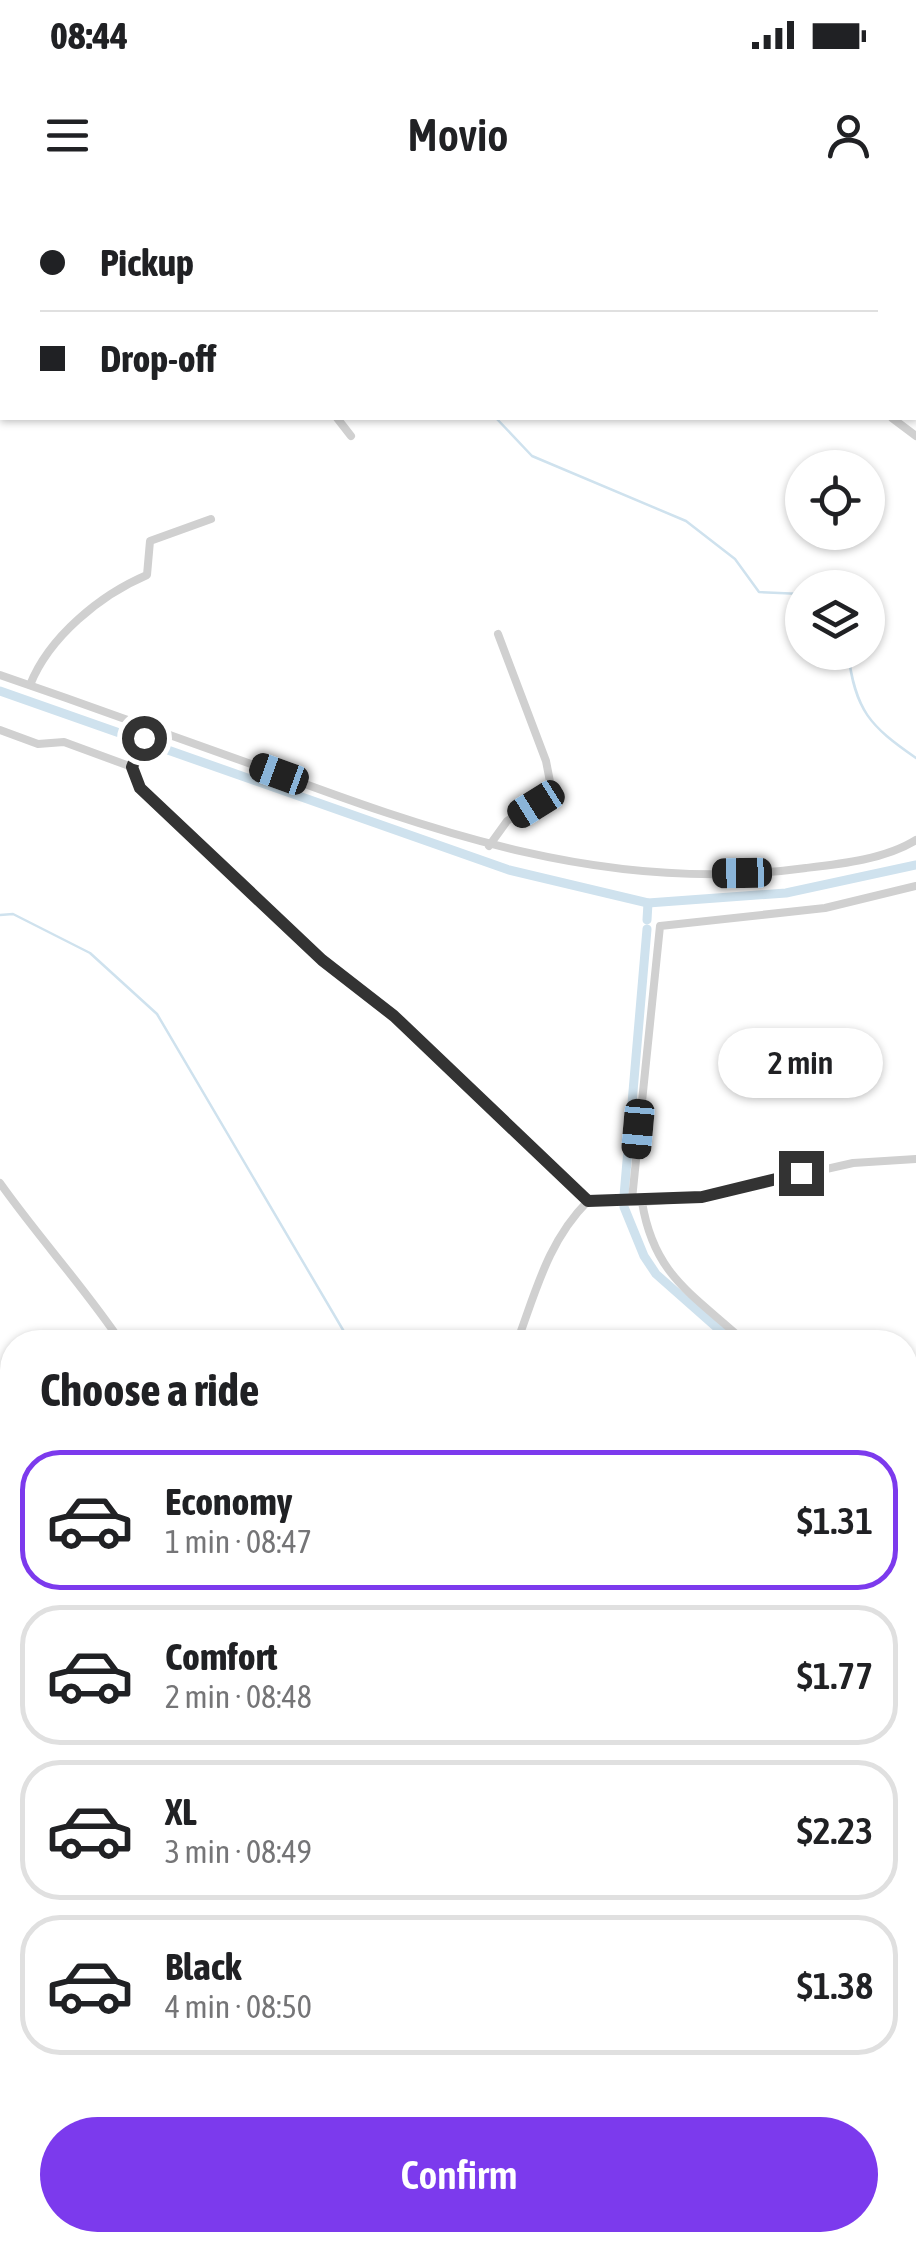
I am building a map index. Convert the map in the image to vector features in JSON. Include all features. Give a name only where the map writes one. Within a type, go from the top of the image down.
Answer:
[{"type":"street","points":[[339,420],[352,436]]},
{"type":"street","points":[[895,420],[916,436]]},
{"type":"street","points":[[30,685],[39,661],[61,637],[117,588],[147,575],[150,541],[211,520]]},
{"type":"street","points":[[489,846],[507,822],[552,792],[546,761],[498,634]]},
{"type":"street","points":[[0,675],[489,846],[622,872],[774,873],[842,864],[914,843]]},
{"type":"street","points":[[148,726],[134,763],[140,788],[322,960],[394,1016],[588,1201],[702,1197],[853,1162],[916,1158]]},
{"type":"street","points":[[0,730],[38,744],[64,742],[134,763]]},
{"type":"street","points":[[632,1198],[660,926],[824,908],[916,886]]},
{"type":"street","points":[[0,1184],[40,1240],[80,1282],[113,1330]]},
{"type":"street","points":[[521,1330],[548,1254],[588,1201]]},
{"type":"street","points":[[642,1202],[653,1252],[734,1330]]},
{"type":"waterway","points":[[498,420],[532,456],[686,521],[735,559],[759,592],[785,593]]},
{"type":"waterway","points":[[851,670],[867,715],[916,758]]},
{"type":"waterway","points":[[0,691],[509,870],[648,903],[786,893],[916,865]]},
{"type":"waterway","points":[[647,920],[648,903]]},
{"type":"waterway","points":[[0,915],[13,914],[90,953],[157,1014],[343,1330]]},
{"type":"waterway","points":[[624,1196],[647,929]]},
{"type":"waterway","points":[[624,1207],[644,1256],[656,1274],[719,1330]]},
{"type":"route","points":[[144,738],[132,767],[140,788],[322,960],[394,1016],[588,1201],[702,1197],[801,1173]]}]
